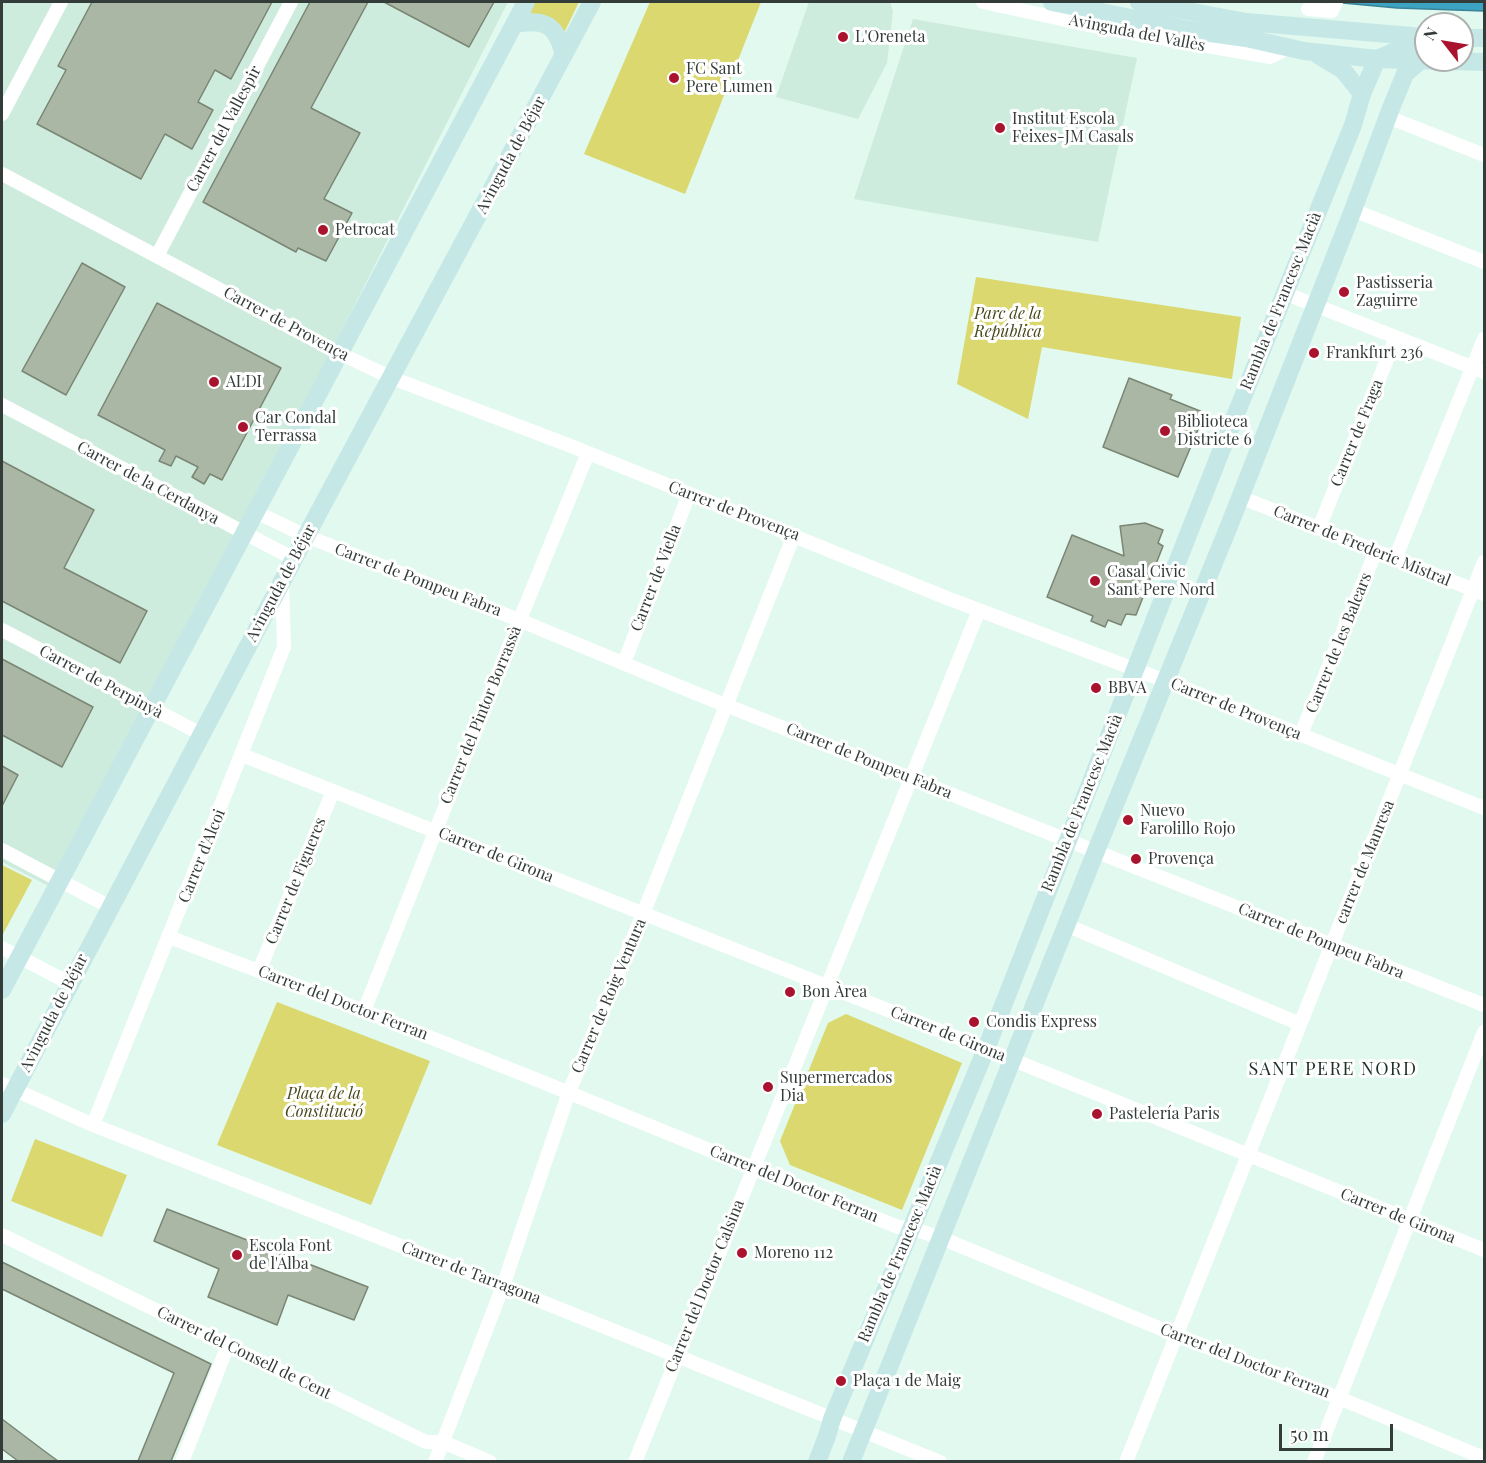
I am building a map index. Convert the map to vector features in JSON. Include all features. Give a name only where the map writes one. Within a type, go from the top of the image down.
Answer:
[{"type":"main road","points":[[2,990],[526,2]]},
{"type":"main road","name":"Avinguda de Béjar","points":[[2,1114],[8,1087],[110,907],[592,2]]},
{"type":"main road","name":"Avinguda del Vallès","points":[[1052,2],[1189,30],[1246,38],[1314,52],[1414,61]]},
{"type":"main road","name":"Avinguda del Vallès","points":[[1139,2],[1246,22],[1414,37]]},
{"type":"main road","points":[[514,24],[532,21],[546,23],[556,33],[564,55]]},
{"type":"main road","points":[[1377,59],[1414,43]]},
{"type":"main road","name":"Avinguda del Vallès","points":[[1314,52],[1343,70],[1362,94]]},
{"type":"main road","name":"Rambla de Francesc Macià","points":[[817,1461],[828,1436],[831,1419],[986,1049],[1284,293],[1353,125],[1362,94],[1377,59]]},
{"type":"main road","name":"Rambla de Francesc Macià","points":[[851,1461],[1066,925],[1167,681],[1316,306],[1405,74],[1414,66]]},
{"type":"street","points":[[2,114],[61,2]]},
{"type":"street","name":"Carrer del Vallespir","points":[[157,256],[291,2]]},
{"type":"street","name":"Avinguda del Vallès","points":[[983,2],[1098,27],[1270,57],[1290,47]]},
{"type":"street","points":[[1308,9],[1332,11],[1336,2]]},
{"type":"street","points":[[1388,117],[1485,155]]},
{"type":"street","name":"Carrer de Provença","points":[[2,174],[339,353],[392,378],[588,453],[979,610],[1167,681],[1485,808]]},
{"type":"street","points":[[1353,210],[1485,262]]},
{"type":"street","points":[[1284,293],[1479,370]]},
{"type":"street","name":"Carrer de Fraga","points":[[1319,528],[1396,337]]},
{"type":"street","points":[[1395,559],[1479,370],[1485,339]]},
{"type":"street","name":"Carrer de la Cerdanya","points":[[2,405],[294,559]]},
{"type":"street","name":"Carrer del Pintor Borrassà","points":[[364,1011],[519,620],[588,453]]},
{"type":"street","name":"Carrer de Viella","points":[[624,663],[689,494]]},
{"type":"street","name":"Carrer de Frederic Mistral","points":[[1240,497],[1479,592]]},
{"type":"street","name":"Carrer de Pompeu Fabra","points":[[255,512],[306,536],[725,705],[1485,1005]]},
{"type":"street","name":"Carrer de Roig Ventura","points":[[435,1461],[503,1286],[568,1092],[643,914],[794,535]]},
{"type":"street","name":"Carrer de les Balears","points":[[1301,734],[1376,551]]},
{"type":"street","name":"carrer de Manresa","points":[[1126,1461],[1400,774],[1479,592],[1485,562]]},
{"type":"street","name":"Carrer d'Alcoi","points":[[93,1125],[284,647],[282,582]]},
{"type":"street","name":"Carrer del Doctor Calsina","points":[[634,1461],[979,610]]},
{"type":"street","name":"Carrer de Perpinyà","points":[[2,630],[201,734]]},
{"type":"street","name":"Carrer de Girona","points":[[242,755],[986,1049],[1409,1222],[1485,1250]]},
{"type":"street","name":"Carrer de Figueres","points":[[259,971],[333,791]]},
{"type":"street","points":[[2,850],[110,907]]},
{"type":"street","points":[[1066,925],[1300,1024]]},
{"type":"street","name":"Carrer del Doctor Ferran","points":[[169,937],[568,1092],[898,1227],[911,1228],[941,1238],[1176,1335],[1485,1458]]},
{"type":"street","points":[[2,948],[69,983]]},
{"type":"street","points":[[1314,1461],[1485,1032]]},
{"type":"street","name":"Carrer de Tarragona","points":[[8,1087],[93,1125],[678,1355],[831,1419],[940,1461]]},
{"type":"street","name":"Carrer del Consell de Cent","points":[[2,1235],[420,1439],[443,1442],[490,1461]]},
{"type":"street","points":[[182,1461],[228,1345]]},
{"type":"shaded area","points":[[2,2],[508,2],[58,891],[2,862]]},
{"type":"shaded area","name":"L'Oreneta","points":[[809,2],[890,2],[893,11],[887,63],[858,119],[776,97]]},
{"type":"shaded area","name":"Institut Escola Feixes-JM Casals","points":[[913,19],[1137,58],[1098,242],[854,199]]},
{"type":"green space","points":[[535,2],[579,2],[564,33],[544,16],[529,13]]},
{"type":"green space","name":"FC Sant Pere Lumen","points":[[650,2],[761,2],[685,194],[584,154]]},
{"type":"green space","name":"Parc de la República","points":[[976,277],[1241,317],[1232,379],[1042,347],[1028,419],[957,384]]},
{"type":"green space","points":[[2,865],[32,880],[3,934],[2,933]]},
{"type":"green space","name":"Plaça de la Constitució","points":[[277,1002],[430,1061],[371,1205],[217,1145]]},
{"type":"green space","points":[[846,1014],[962,1063],[902,1210],[790,1165],[780,1141],[828,1023]]},
{"type":"green space","points":[[35,1139],[127,1175],[102,1237],[11,1201]]},
{"type":"water","points":[[1332,2],[1484,2],[1484,11],[1397,8]]},
{"type":"building","points":[[92,2],[272,2],[231,79],[215,70],[198,102],[213,110],[192,149],[165,134],[141,179],[37,124],[66,70],[58,66]]},
{"type":"building","points":[[310,2],[368,2],[311,108],[360,133],[324,199],[352,213],[326,261],[298,248],[296,252],[203,202]]},
{"type":"building","points":[[384,2],[494,2],[469,47]]},
{"type":"building","points":[[82,263],[125,287],[66,395],[22,371]]},
{"type":"building","points":[[157,303],[281,368],[222,480],[210,474],[204,484],[192,477],[198,467],[176,456],[171,466],[159,461],[165,450],[98,415]]},
{"type":"building","points":[[1129,378],[1172,395],[1170,399],[1205,413],[1178,477],[1103,447]]},
{"type":"building","points":[[2,461],[94,510],[64,568],[147,611],[120,663],[2,601]]},
{"type":"building","points":[[1145,523],[1163,530],[1158,543],[1163,546],[1136,615],[1126,614],[1121,625],[1108,620],[1105,627],[1091,621],[1093,616],[1047,597],[1072,535],[1124,556],[1120,526]]},
{"type":"building","points":[[2,659],[93,707],[62,767],[2,735]]},
{"type":"building","points":[[2,766],[18,775],[2,806]]},
{"type":"building","name":"Escola Font de l'Alba","points":[[167,1209],[368,1287],[354,1320],[288,1295],[277,1325],[208,1297],[219,1269],[154,1241]]},
{"type":"building","points":[[2,1262],[211,1364],[171,1461],[138,1461],[174,1373],[2,1289]]},
{"type":"building","points":[[2,1419],[58,1461],[18,1461],[2,1449]]},
{"type":"place","name":"L'Oreneta","points":[[843,37]]},
{"type":"place","name":"FC Sant Pere Lumen","points":[[674,78]]},
{"type":"place","name":"Institut Escola Feixes-JM Casals","points":[[1000,128]]},
{"type":"place","name":"Petrocat","points":[[323,230]]},
{"type":"place","name":"Pastisseria Zaguirre","points":[[1344,292]]},
{"type":"place","name":"Frankfurt 236","points":[[1314,353]]},
{"type":"place","name":"ALDI","points":[[214,382]]},
{"type":"place","name":"Car Condal Terrassa","points":[[243,427]]},
{"type":"place","name":"Biblioteca Districte 6","points":[[1165,431]]},
{"type":"place","name":"Casal Civic Sant Pere Nord","points":[[1095,581]]},
{"type":"place","name":"BBVA","points":[[1096,688]]},
{"type":"place","name":"Nuevo Farolillo Rojo","points":[[1128,820]]},
{"type":"place","name":"Provença","points":[[1136,859]]},
{"type":"place","name":"Bon Àrea","points":[[790,992]]},
{"type":"place","name":"Condis Express","points":[[974,1022]]},
{"type":"place","name":"Supermercados Dia","points":[[768,1087]]},
{"type":"place","name":"Pastelería Paris","points":[[1097,1114]]},
{"type":"place","name":"Moreno 112","points":[[742,1253]]},
{"type":"place","name":"Escola Font de l'Alba","points":[[237,1255]]},
{"type":"place","name":"Plaça 1 de Maig","points":[[841,1381]]},
{"type":"district","name":"SANT PERE NORD","points":[[1333,1069]]}]
